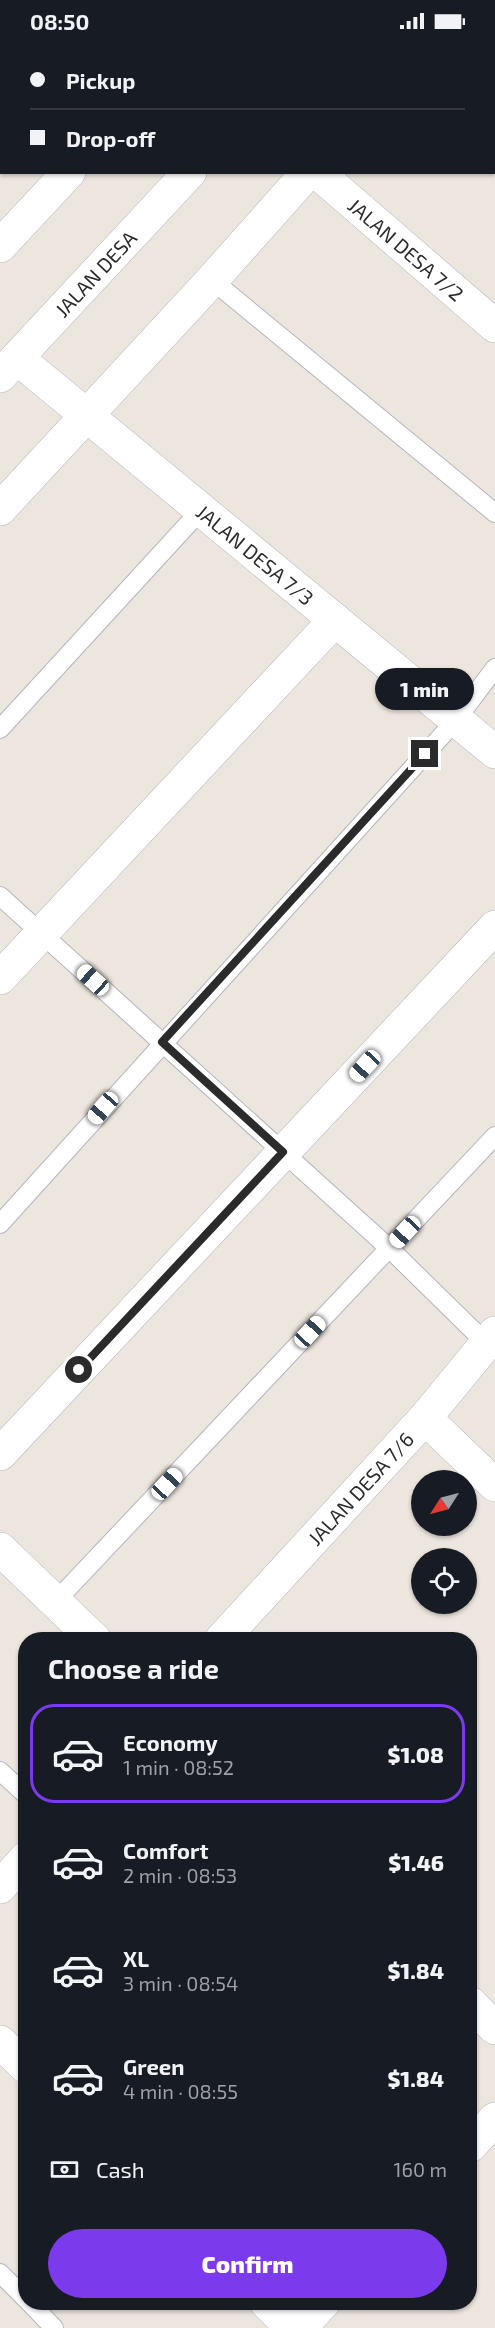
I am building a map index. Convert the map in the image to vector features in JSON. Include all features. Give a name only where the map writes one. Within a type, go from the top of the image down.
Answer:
[{"type":"street","points":[[0,246],[67,174]]},
{"type":"street","name":"JALAN DESA","points":[[8,367],[188,174]]},
{"type":"street","points":[[0,509],[212,280],[306,174]]},
{"type":"street","name":"JALAN DESA 7/2","points":[[319,174],[495,326]]},
{"type":"street","name":"JALAN DESA 7/3","points":[[8,367],[87,416],[495,752]]},
{"type":"street","points":[[0,978],[335,620]]},
{"type":"street","points":[[0,1454],[495,927]]},
{"type":"street","name":"JALAN DESA 7/6","points":[[228,1632],[425,1418],[491,1338]]},
{"type":"street","points":[[425,1418],[495,1485]]},
{"type":"street","points":[[0,1549],[87,1632]]},
{"type":"street","points":[[0,1887],[18,1867]]},
{"type":"street","points":[[477,2010],[495,2028]]},
{"type":"street","points":[[0,2042],[18,2059]]},
{"type":"street","points":[[477,2138],[495,2119]]},
{"type":"street","points":[[274,2310],[292,2328]]},
{"type":"street","points":[[300,2328],[317,2310]]},
{"type":"lane","points":[[212,280],[495,513]]},
{"type":"lane","points":[[0,729],[201,510]]},
{"type":"lane","points":[[0,1224],[162,1042],[456,720],[495,668]]},
{"type":"lane","points":[[0,896],[491,1338]]},
{"type":"lane","points":[[55,1602],[495,1136]]},
{"type":"lane","points":[[0,1771],[18,1788]]},
{"type":"lane","points":[[0,2273],[18,2291]]},
{"type":"lane","points":[[37,2310],[54,2328]]},
{"type":"route","points":[[79,1370],[283,1152],[162,1042],[425,754]]}]
